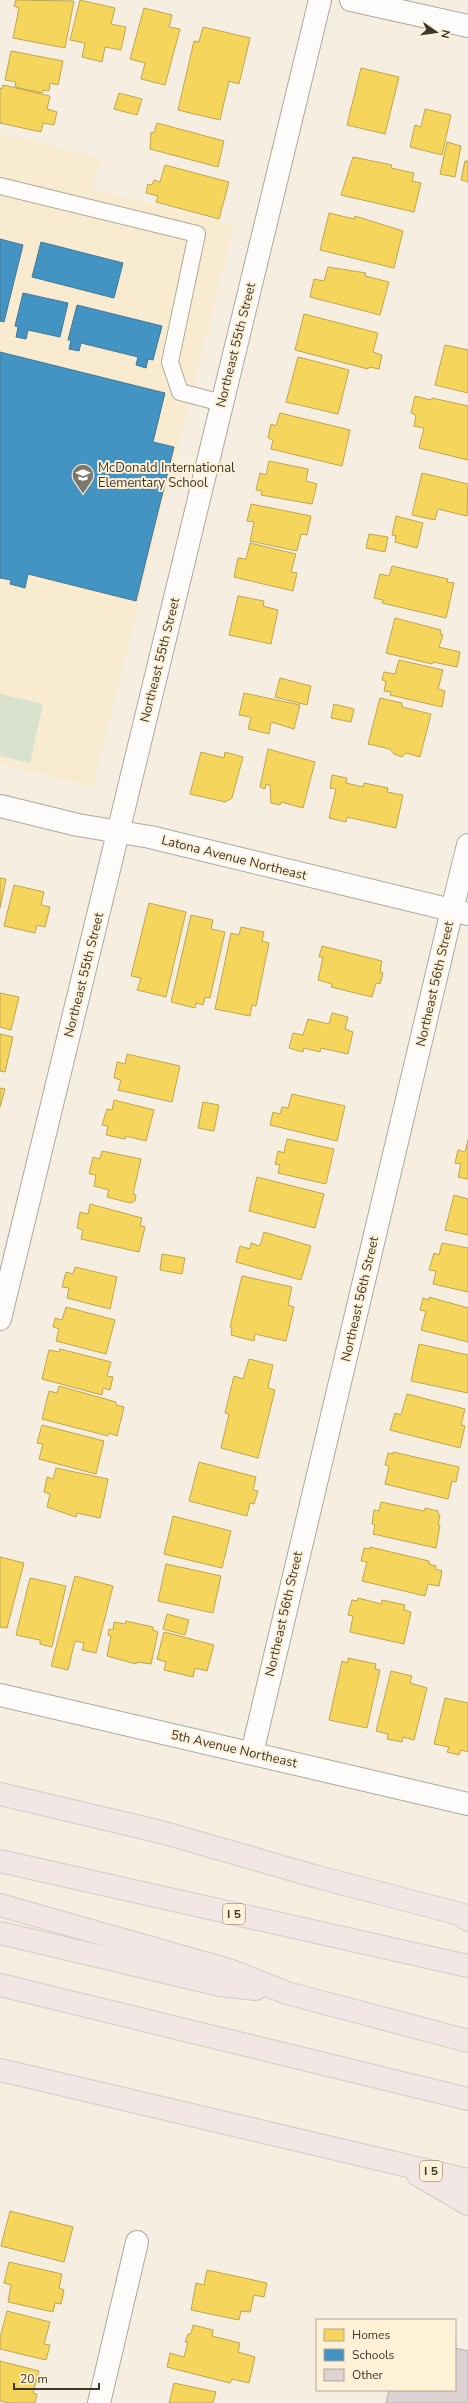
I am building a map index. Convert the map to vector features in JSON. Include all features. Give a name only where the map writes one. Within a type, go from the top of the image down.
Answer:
[{"type":"highway","points":[[0,1794],[161,1832],[314,1876],[460,1914],[468,1920]]},
{"type":"highway","name":"I 5","points":[[0,1861],[468,1966]]},
{"type":"highway","points":[[0,1905],[229,1970],[287,1993],[468,2041]]},
{"type":"highway","points":[[0,1933],[220,1985],[287,1993]]},
{"type":"highway","points":[[0,1985],[468,2099]]},
{"type":"highway","name":"I 5","points":[[0,2070],[394,2161],[468,2180]]},
{"type":"highway","points":[[394,2161],[468,2204]]},
{"type":"street","name":"Northeast 55th Street","points":[[0,1319],[320,0]]},
{"type":"street","points":[[351,0],[468,26]]},
{"type":"street","name":"Latona Avenue Northeast","points":[[0,806],[78,825],[119,831],[460,912]]},
{"type":"street","name":"Northeast 56th Street","points":[[252,1753],[460,912],[468,845]]},
{"type":"street","name":"5th Avenue Northeast","points":[[0,1695],[468,1804]]},
{"type":"street","points":[[99,2403],[137,2242]]},
{"type":"lane","points":[[0,186],[197,234],[170,362],[180,392],[222,403]]},
{"type":"shaded area","name":"McDonald International Elementary School","points":[[0,133],[100,158],[92,189],[234,225],[93,787],[0,764]]},
{"type":"green space","points":[[0,694],[43,704],[30,763],[0,756]]},
{"type":"building: Homes","points":[[16,0],[74,1],[65,48],[13,38],[19,8],[14,6]]},
{"type":"building: Homes","points":[[80,0],[115,8],[111,24],[126,27],[121,50],[105,47],[102,62],[82,57],[85,43],[70,40]]},
{"type":"building: Homes","points":[[144,8],[172,15],[169,27],[180,29],[165,85],[141,79],[145,63],[130,59]]},
{"type":"building: Homes","points":[[203,27],[250,38],[239,84],[229,81],[220,120],[178,110],[194,41],[199,42]]},
{"type":"building: Homes","points":[[11,51],[63,61],[58,85],[50,83],[49,91],[43,90],[42,93],[15,87],[16,82],[5,80]]},
{"type":"building: Homes","points":[[361,68],[399,77],[385,134],[347,125]]},
{"type":"building: Homes","points":[[3,85],[50,96],[47,109],[57,112],[54,125],[43,123],[41,132],[0,123],[0,88],[2,89]]},
{"type":"building: Homes","points":[[119,93],[142,99],[137,115],[114,109]]},
{"type":"building: Homes","points":[[425,109],[451,115],[442,155],[410,147],[415,125],[421,127]]},
{"type":"building: Homes","points":[[157,123],[224,141],[218,167],[150,149],[151,132],[154,133]]},
{"type":"building: Homes","points":[[447,142],[461,146],[455,177],[440,174]]},
{"type":"building: Homes","points":[[353,157],[392,165],[391,168],[414,173],[412,181],[421,183],[414,212],[341,195]]},
{"type":"building: Homes","points":[[465,161],[468,161],[468,182],[461,180]]},
{"type":"building: Homes","points":[[165,165],[229,182],[219,219],[156,202],[158,196],[146,193],[148,184],[152,185],[154,180],[160,182]]},
{"type":"building: Homes","points":[[329,213],[354,219],[355,216],[403,231],[394,268],[320,250]]},
{"type":"building: Homes","points":[[328,267],[366,273],[365,276],[389,282],[380,315],[310,297],[314,279],[324,281]]},
{"type":"building: Homes","points":[[304,314],[378,333],[373,352],[382,355],[379,369],[369,367],[368,369],[295,350]]},
{"type":"building: Homes","points":[[445,345],[468,350],[468,393],[435,385]]},
{"type":"building: Homes","points":[[298,357],[349,370],[338,414],[286,402]]},
{"type":"building: Homes","points":[[415,396],[468,406],[468,460],[419,448],[424,428],[414,426],[416,415],[411,413]]},
{"type":"building: Homes","points":[[280,413],[350,430],[342,466],[271,449],[273,440],[268,438],[271,424],[276,426]]},
{"type":"building: Homes","points":[[269,461],[308,469],[306,481],[317,484],[312,504],[261,495],[262,491],[256,490],[260,473],[266,475]]},
{"type":"building: Homes","points":[[422,473],[468,484],[467,516],[438,509],[435,520],[412,515]]},
{"type":"building: Homes","points":[[251,504],[311,516],[307,535],[301,534],[297,551],[250,541],[254,522],[247,521]]},
{"type":"building: Homes","points":[[396,516],[423,523],[417,548],[395,542],[396,536],[392,535]]},
{"type":"building: Homes","points":[[369,534],[388,537],[385,552],[366,548]]},
{"type":"building: Homes","points":[[250,543],[296,554],[291,572],[297,573],[293,591],[234,577],[238,558],[246,559]]},
{"type":"building: Homes","points":[[392,566],[448,579],[447,582],[454,583],[446,618],[382,603],[383,600],[374,598],[380,574],[389,576]]},
{"type":"building: Homes","points":[[238,596],[264,601],[263,606],[278,610],[271,644],[229,635]]},
{"type":"building: Homes","points":[[395,618],[441,630],[440,634],[443,635],[439,647],[460,652],[457,667],[433,662],[432,664],[386,653]]},
{"type":"building: Homes","points":[[399,660],[443,670],[438,689],[445,691],[442,707],[390,695],[391,692],[384,691],[386,681],[382,680],[384,672],[395,674]]},
{"type":"building: Homes","points":[[280,678],[311,686],[307,705],[275,697]]},
{"type":"building: Homes","points":[[244,693],[300,705],[294,729],[271,722],[269,734],[248,729],[251,717],[239,715]]},
{"type":"building: Homes","points":[[380,698],[402,703],[402,707],[431,714],[420,757],[406,753],[402,757],[394,754],[390,749],[368,744]]},
{"type":"building: Homes","points":[[334,704],[354,709],[351,722],[331,718]]},
{"type":"building: Homes","points":[[268,749],[315,762],[303,808],[281,802],[280,805],[271,803],[270,785],[266,784],[265,789],[260,787]]},
{"type":"building: Homes","points":[[201,752],[224,758],[225,752],[243,757],[232,798],[225,802],[190,794]]},
{"type":"building: Homes","points":[[332,775],[347,778],[346,783],[363,787],[364,783],[388,788],[387,792],[403,795],[396,828],[347,817],[346,822],[329,818],[336,789],[330,788]]},
{"type":"building: Homes","points":[[0,878],[6,879],[0,908]]},
{"type":"building: Homes","points":[[14,885],[44,892],[41,905],[50,907],[45,927],[37,925],[35,933],[4,926]]},
{"type":"building: Homes","points":[[149,903],[186,912],[166,997],[137,990],[141,978],[131,976]]},
{"type":"building: Homes","points":[[191,915],[213,920],[211,929],[225,932],[210,998],[205,997],[203,1005],[196,1003],[195,1008],[171,1002]]},
{"type":"building: Homes","points":[[241,927],[264,932],[262,941],[269,943],[256,1006],[252,1005],[250,1016],[215,1009],[231,933],[239,935]]},
{"type":"building: Homes","points":[[322,946],[382,961],[380,972],[383,973],[380,984],[376,983],[372,997],[331,987],[332,984],[318,980],[323,957],[319,957]]},
{"type":"building: Homes","points":[[0,993],[19,997],[11,1030],[0,1027]]},
{"type":"building: Homes","points":[[332,1013],[348,1017],[345,1029],[353,1032],[348,1054],[321,1048],[320,1052],[304,1048],[303,1052],[289,1048],[293,1033],[303,1035],[308,1019],[329,1024]]},
{"type":"building: Homes","points":[[0,1034],[13,1037],[5,1072],[0,1071]]},
{"type":"building: Homes","points":[[127,1054],[180,1066],[172,1102],[118,1090],[121,1080],[114,1078],[117,1062],[125,1064]]},
{"type":"building: Homes","points":[[0,1088],[5,1089],[0,1107]]},
{"type":"building: Homes","points":[[292,1094],[345,1106],[337,1141],[270,1125],[273,1112],[280,1114],[282,1107],[288,1108]]},
{"type":"building: Homes","points":[[114,1100],[154,1110],[146,1141],[126,1136],[125,1139],[106,1135],[108,1126],[102,1125],[107,1109],[112,1110]]},
{"type":"building: Homes","points":[[203,1102],[219,1105],[214,1131],[198,1128]]},
{"type":"building: Homes","points":[[287,1139],[334,1149],[326,1184],[278,1173],[280,1165],[275,1164],[278,1151],[284,1153]]},
{"type":"building: Homes","points":[[468,1140],[468,1179],[458,1177],[461,1164],[455,1163],[458,1150],[465,1152]]},
{"type":"building: Homes","points":[[102,1151],[141,1159],[133,1194],[136,1195],[135,1201],[130,1203],[107,1197],[109,1190],[94,1186],[96,1175],[89,1174],[93,1157],[100,1159]]},
{"type":"building: Homes","points":[[257,1177],[324,1194],[315,1228],[249,1211]]},
{"type":"building: Homes","points":[[454,1195],[468,1199],[468,1235],[445,1230]]},
{"type":"building: Homes","points":[[90,1204],[142,1218],[140,1226],[145,1227],[139,1252],[81,1239],[83,1230],[77,1228],[80,1212],[88,1214]]},
{"type":"building: Homes","points":[[264,1232],[311,1246],[301,1280],[236,1262],[240,1246],[250,1249],[251,1243],[260,1246]]},
{"type":"building: Homes","points":[[442,1243],[468,1248],[468,1292],[433,1284],[436,1271],[429,1270],[434,1253],[439,1255]]},
{"type":"building: Homes","points":[[162,1254],[185,1258],[182,1274],[160,1270]]},
{"type":"building: Homes","points":[[75,1267],[117,1277],[110,1309],[67,1298],[69,1288],[62,1287],[66,1272],[73,1274]]},
{"type":"building: Homes","points":[[242,1276],[292,1287],[288,1305],[294,1307],[286,1341],[255,1334],[254,1341],[231,1335],[232,1328],[230,1327]]},
{"type":"building: Homes","points":[[429,1297],[468,1308],[468,1342],[421,1330],[426,1311],[420,1310],[423,1298],[429,1300]]},
{"type":"building: Homes","points":[[66,1307],[115,1320],[106,1354],[56,1341],[59,1329],[53,1327],[55,1318],[62,1320]]},
{"type":"building: Homes","points":[[419,1344],[468,1355],[468,1393],[411,1381]]},
{"type":"building: Homes","points":[[60,1349],[111,1362],[107,1376],[113,1377],[110,1390],[103,1388],[102,1395],[42,1379],[49,1350],[59,1352]]},
{"type":"building: Homes","points":[[249,1359],[273,1365],[268,1388],[275,1390],[258,1458],[221,1448],[229,1414],[225,1413],[234,1376],[243,1379]]},
{"type":"building: Homes","points":[[59,1386],[116,1402],[116,1405],[124,1407],[117,1436],[109,1433],[108,1436],[42,1419],[49,1391],[57,1393]]},
{"type":"building: Homes","points":[[407,1394],[465,1409],[461,1425],[465,1426],[460,1448],[390,1430],[395,1413],[401,1415]]},
{"type":"building: Homes","points":[[42,1425],[104,1441],[96,1474],[39,1459],[43,1444],[37,1443]]},
{"type":"building: Homes","points":[[393,1452],[459,1467],[456,1482],[452,1481],[448,1499],[385,1484],[389,1466],[385,1465],[388,1453],[393,1454]]},
{"type":"building: Homes","points":[[199,1462],[256,1477],[253,1490],[258,1491],[254,1504],[250,1503],[247,1516],[189,1501]]},
{"type":"building: Homes","points":[[56,1468],[108,1479],[100,1518],[77,1513],[76,1517],[47,1507],[50,1494],[44,1492],[47,1477],[53,1479]]},
{"type":"building: Homes","points":[[381,1502],[424,1511],[425,1508],[438,1511],[438,1514],[440,1515],[438,1525],[440,1525],[436,1548],[373,1534],[375,1525],[372,1524],[374,1510],[379,1511]]},
{"type":"building: Homes","points":[[173,1516],[231,1531],[222,1568],[164,1554]]},
{"type":"building: Homes","points":[[370,1547],[429,1561],[429,1564],[436,1566],[435,1569],[442,1571],[439,1586],[428,1584],[425,1596],[362,1581],[367,1562],[361,1561],[364,1548],[370,1549]]},
{"type":"building: Homes","points":[[0,1557],[24,1563],[7,1628],[0,1627]]},
{"type":"building: Homes","points":[[166,1564],[221,1576],[213,1613],[158,1601]]},
{"type":"building: Homes","points":[[75,1576],[113,1586],[96,1653],[82,1650],[84,1643],[75,1641],[68,1670],[51,1666]]},
{"type":"building: Homes","points":[[30,1578],[66,1586],[52,1647],[40,1644],[40,1640],[16,1635]]},
{"type":"building: Homes","points":[[358,1598],[381,1604],[382,1600],[405,1605],[404,1610],[411,1612],[404,1644],[350,1632],[353,1616],[348,1615],[352,1600],[357,1601]]},
{"type":"building: Homes","points":[[167,1614],[189,1620],[185,1635],[163,1629]]},
{"type":"building: Homes","points":[[126,1621],[153,1627],[153,1630],[158,1632],[151,1664],[137,1662],[136,1664],[107,1656],[111,1636],[108,1635],[109,1629],[113,1630],[114,1622],[125,1624]]},
{"type":"building: Homes","points":[[164,1632],[214,1645],[207,1671],[195,1668],[193,1677],[164,1670],[166,1662],[157,1659]]},
{"type":"building: Homes","points":[[348,1658],[376,1664],[375,1669],[380,1670],[367,1728],[329,1720],[342,1661],[348,1663]]},
{"type":"building: Homes","points":[[391,1671],[412,1676],[410,1683],[427,1688],[414,1740],[403,1737],[402,1742],[387,1739],[388,1734],[376,1731]]},
{"type":"building: Homes","points":[[445,1698],[468,1703],[468,1752],[461,1750],[459,1755],[447,1752],[449,1747],[434,1744]]},
{"type":"building: Homes","points":[[10,2211],[73,2227],[64,2262],[1,2246]]},
{"type":"building: Homes","points":[[9,2262],[62,2274],[59,2288],[64,2290],[61,2304],[55,2303],[53,2312],[8,2302],[11,2285],[4,2283]]},
{"type":"building: Homes","points":[[207,2270],[267,2283],[264,2297],[254,2295],[250,2312],[241,2311],[239,2320],[191,2310],[196,2283],[204,2285]]},
{"type":"building: Homes","points":[[7,2311],[50,2322],[44,2344],[50,2345],[46,2360],[0,2349],[0,2338]]},
{"type":"building: Homes","points":[[193,2325],[213,2330],[212,2336],[240,2343],[238,2352],[255,2357],[249,2383],[232,2379],[230,2383],[167,2367],[170,2353],[184,2357],[188,2342],[185,2342],[188,2334],[191,2334]]},
{"type":"building: Homes","points":[[0,2361],[39,2371],[33,2393],[37,2394],[35,2403],[10,2403],[0,2401]]},
{"type":"building: Homes","points":[[174,2383],[216,2392],[213,2403],[169,2403]]},
{"type":"building: Schools","points":[[0,239],[23,245],[4,322],[0,321]]},
{"type":"building: Schools","points":[[41,242],[123,263],[114,298],[32,277]]},
{"type":"building: Schools","points":[[23,293],[68,303],[60,337],[28,330],[26,339],[16,337],[18,327],[15,326]]},
{"type":"building: Schools","points":[[77,305],[162,326],[153,360],[148,359],[146,368],[136,365],[138,357],[81,343],[79,351],[69,349],[71,340],[68,340]]},
{"type":"building: Schools","points":[[0,352],[165,393],[153,442],[174,447],[136,601],[28,574],[25,588],[10,584],[11,580],[0,578]]},
{"type":"building: Other","points":[[456,2348],[468,2351],[468,2403],[386,2403],[389,2391],[456,2391]]},
{"type":"place","name":"McDonald International Elementary School","points":[[83,494]]}]
